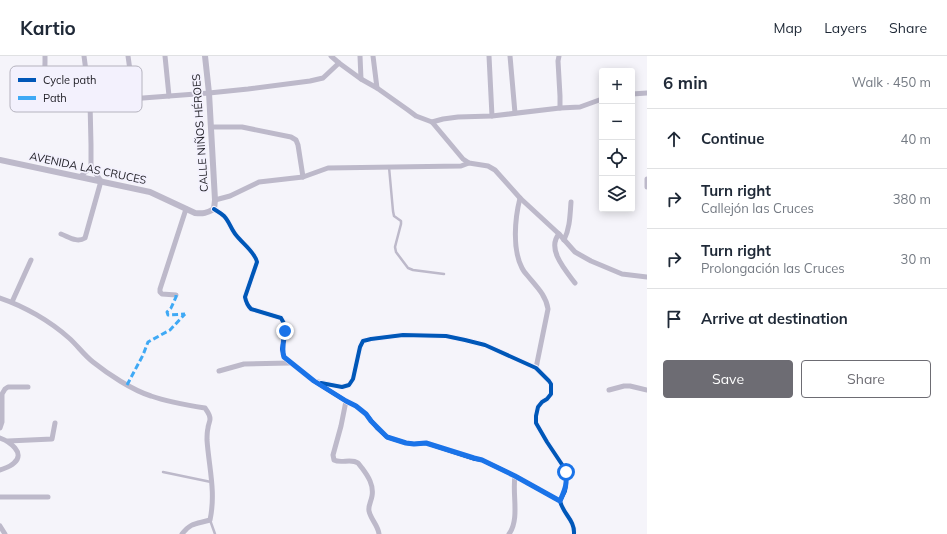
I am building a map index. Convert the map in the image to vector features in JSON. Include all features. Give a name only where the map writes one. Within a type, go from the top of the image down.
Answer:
[{"type":"street","points":[[45,56],[45,66]]},
{"type":"street","points":[[84,56],[85,66]]},
{"type":"street","points":[[128,56],[129,66]]},
{"type":"street","points":[[165,56],[169,96]]},
{"type":"street","name":"CALLE NIÑOS HÉROES","points":[[205,56],[211,127],[215,200],[214,209]]},
{"type":"street","points":[[331,56],[339,64],[377,88],[416,116],[432,122],[463,159],[470,164]]},
{"type":"street","points":[[360,56],[361,79]]},
{"type":"street","points":[[373,56],[377,88]]},
{"type":"street","points":[[490,56],[492,116]]},
{"type":"street","points":[[510,56],[515,113]]},
{"type":"street","points":[[559,56],[560,108]]},
{"type":"street","points":[[142,98],[209,94],[310,81],[323,78],[339,64]]},
{"type":"street","points":[[635,94],[647,93]]},
{"type":"street","points":[[432,122],[458,117],[492,116],[580,107],[599,101]]},
{"type":"street","points":[[61,234],[77,240],[82,240],[85,238],[101,181],[91,167],[92,145],[90,112]]},
{"type":"street","points":[[211,127],[242,127],[291,137],[296,140],[298,145],[303,178]]},
{"type":"street","name":"AVENIDA LAS CRUCES","points":[[0,160],[81,176],[150,192],[195,213],[207,213],[214,209]]},
{"type":"street","points":[[215,200],[230,196],[259,182],[303,178],[328,168],[461,166],[470,164],[488,166],[495,170],[520,198],[559,234],[575,252],[591,261],[622,274],[647,277]]},
{"type":"street","points":[[81,176],[91,167]]},
{"type":"street","points":[[647,179],[647,187]]},
{"type":"street","points":[[520,198],[516,224],[517,249],[519,258],[522,268],[547,302],[548,309],[536,368]]},
{"type":"street","points":[[564,240],[570,220],[571,202]]},
{"type":"street","points":[[214,209],[225,217],[236,234],[256,258],[257,262],[245,297],[246,302],[251,309],[282,318],[286,327],[282,349],[284,357],[290,363],[314,381],[356,406],[366,414],[377,428],[387,437],[406,443],[426,443],[482,460],[560,501]]},
{"type":"street","points":[[176,295],[162,294],[160,292],[160,285],[186,210]]},
{"type":"street","points":[[559,234],[556,237],[555,253],[575,283]]},
{"type":"street","points":[[12,302],[31,260]]},
{"type":"street","points":[[0,298],[28,310],[58,329],[70,338],[92,361],[127,385],[149,396],[205,408],[210,418],[207,440],[213,498],[210,520],[193,524],[186,528],[182,534]]},
{"type":"street","points":[[314,381],[342,387],[349,385],[353,379],[360,347],[363,342],[371,339],[403,335],[446,336],[465,340],[485,345],[536,368],[551,384],[551,394],[538,408],[536,423],[566,472],[565,491],[560,501],[562,508],[574,526],[574,534]]},
{"type":"street","points":[[219,371],[244,364],[290,363]]},
{"type":"street","points":[[609,390],[630,386],[647,390]]},
{"type":"street","points":[[0,428],[2,422],[2,394],[5,389],[8,387],[28,387]]},
{"type":"street","points":[[346,401],[341,426],[332,456],[334,460],[337,461],[352,461],[359,464],[367,475],[372,485],[373,492],[369,507],[370,513],[378,528],[379,534]]},
{"type":"street","points":[[8,441],[52,439],[55,423]]},
{"type":"street","points":[[0,438],[8,441],[16,448],[18,457],[16,462],[0,470]]},
{"type":"street","points":[[509,534],[515,512],[515,476]]},
{"type":"street","points":[[0,497],[48,497]]},
{"type":"street","points":[[0,526],[4,534]]},
{"type":"lane","points":[[389,167],[394,216],[401,221],[395,247],[396,252],[408,268],[444,274]]},
{"type":"lane","points":[[163,472],[212,482]]},
{"type":"lane","points":[[210,520],[215,534]]},
{"type":"marked path","points":[[176,295],[171,308],[167,312],[168,315],[185,314]]},
{"type":"marked path","points":[[127,385],[143,355],[148,342],[170,330],[185,314]]},
{"type":"cycle path","points":[[214,209],[226,218],[234,233],[256,258],[257,262],[245,297],[251,309],[281,318],[286,327],[282,349],[284,357],[314,381],[356,406],[366,414],[377,428],[387,437],[406,443],[426,443],[482,460],[560,501]]},
{"type":"cycle path","points":[[321,383],[342,387],[349,385],[353,379],[360,347],[363,341],[403,335],[446,336],[465,340],[485,345],[536,368],[551,384],[551,394],[538,407],[536,423],[566,472],[565,491],[560,501],[573,525],[574,534]]},
{"type":"route","points":[[285,331],[282,349],[284,357],[314,381],[356,406],[366,414],[377,428],[387,437],[406,443],[426,443],[482,460],[560,501],[565,491],[566,472]]}]
